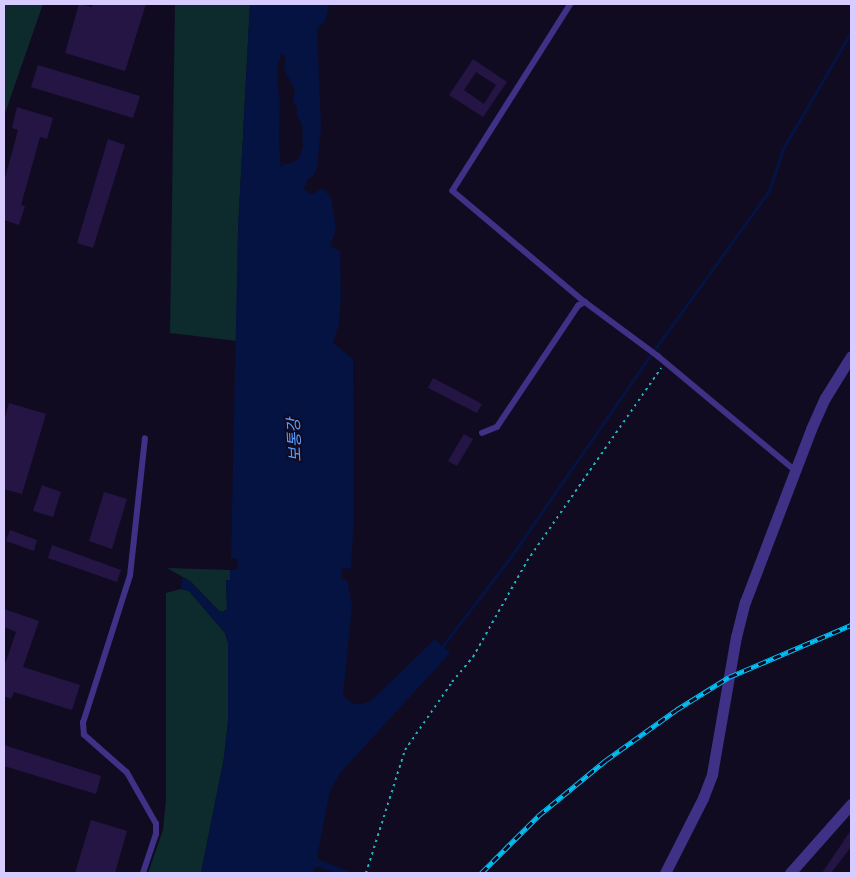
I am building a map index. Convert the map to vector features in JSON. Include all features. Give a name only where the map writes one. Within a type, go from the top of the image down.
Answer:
[{"type":"street","points":[[665,873],[703,798],[712,774],[736,637],[745,602],[797,471],[811,429],[825,398],[851,356]]},
{"type":"street","points":[[790,873],[851,804]]},
{"type":"lane","points":[[571,4],[453,191],[585,302],[658,356],[797,471]]},
{"type":"lane","points":[[482,433],[497,427],[578,306],[585,302]]},
{"type":"lane","points":[[143,873],[156,834],[156,824],[127,773],[84,735],[84,723],[130,576],[145,440]]},
{"type":"path","points":[[366,873],[405,750],[452,682],[474,657],[527,561],[665,362]]},
{"type":"green space","points":[[4,4],[43,4],[4,116]]},
{"type":"green space","points":[[175,4],[250,4],[238,231],[237,341],[170,333]]},
{"type":"green space","points":[[167,568],[230,570],[230,580],[226,581],[227,609],[223,612],[219,611],[190,581]]},
{"type":"green space","points":[[181,589],[189,591],[225,633],[228,643],[228,721],[224,758],[201,873],[148,873],[163,830],[166,800],[166,593]]},
{"type":"water","name":"보통강","points":[[250,4],[329,4],[326,19],[317,30],[321,127],[317,168],[313,176],[307,180],[304,189],[313,195],[322,188],[331,197],[336,229],[330,246],[340,251],[341,298],[339,324],[333,343],[353,359],[354,516],[351,569],[342,568],[341,579],[347,580],[352,605],[343,696],[353,704],[371,701],[435,639],[450,653],[341,772],[330,791],[317,857],[352,873],[337,873],[318,867],[314,868],[313,873],[201,873],[224,758],[228,721],[228,643],[225,633],[189,591],[181,589],[182,578],[190,581],[219,611],[223,612],[227,609],[226,580],[230,580],[230,570],[237,570],[238,559],[231,558],[238,231]],"holes":[[[282,53],[286,58],[284,69],[295,90],[293,103],[297,107],[297,115],[302,124],[303,146],[299,158],[292,163],[285,164],[281,168],[279,139],[280,100],[277,84],[278,63]]]},
{"type":"building","points":[[79,4],[92,7],[93,4],[146,4],[125,71],[65,53]]},
{"type":"building","points":[[473,59],[507,82],[483,117],[449,95]],"holes":[[[476,72],[496,85],[484,104],[464,90]]]},
{"type":"building","points":[[38,65],[140,96],[133,118],[31,87]]},
{"type":"building","points":[[17,107],[53,118],[47,139],[40,137],[21,205],[25,206],[19,225],[4,220],[4,182],[18,130],[12,128]]},
{"type":"building","points":[[108,139],[125,145],[93,248],[77,243]]},
{"type":"building","points":[[433,378],[482,404],[477,413],[428,388]]},
{"type":"building","points":[[9,403],[46,414],[22,494],[4,489],[4,421]]},
{"type":"building","points":[[464,434],[473,439],[457,466],[448,461]]},
{"type":"building","points":[[42,485],[61,492],[53,517],[33,511]]},
{"type":"building","points":[[104,492],[127,499],[112,549],[89,541]]},
{"type":"building","points":[[10,530],[37,540],[34,551],[6,541]]},
{"type":"building","points":[[52,545],[121,570],[117,582],[48,558]]},
{"type":"building","points":[[4,609],[39,621],[23,667],[80,685],[72,710],[14,692],[11,699],[4,696],[4,667],[16,632],[4,627]]},
{"type":"building","points":[[4,745],[101,776],[96,794],[4,766]]},
{"type":"building","points":[[91,820],[127,831],[115,873],[75,873]]},
{"type":"building","points":[[851,830],[851,847],[831,873],[822,873]]},
{"type":"waterway","points":[[442,647],[510,558],[650,356],[769,191],[783,149],[851,32]]},
{"type":"railway","points":[[481,873],[538,816],[606,760],[676,710],[729,677],[851,625]]}]
